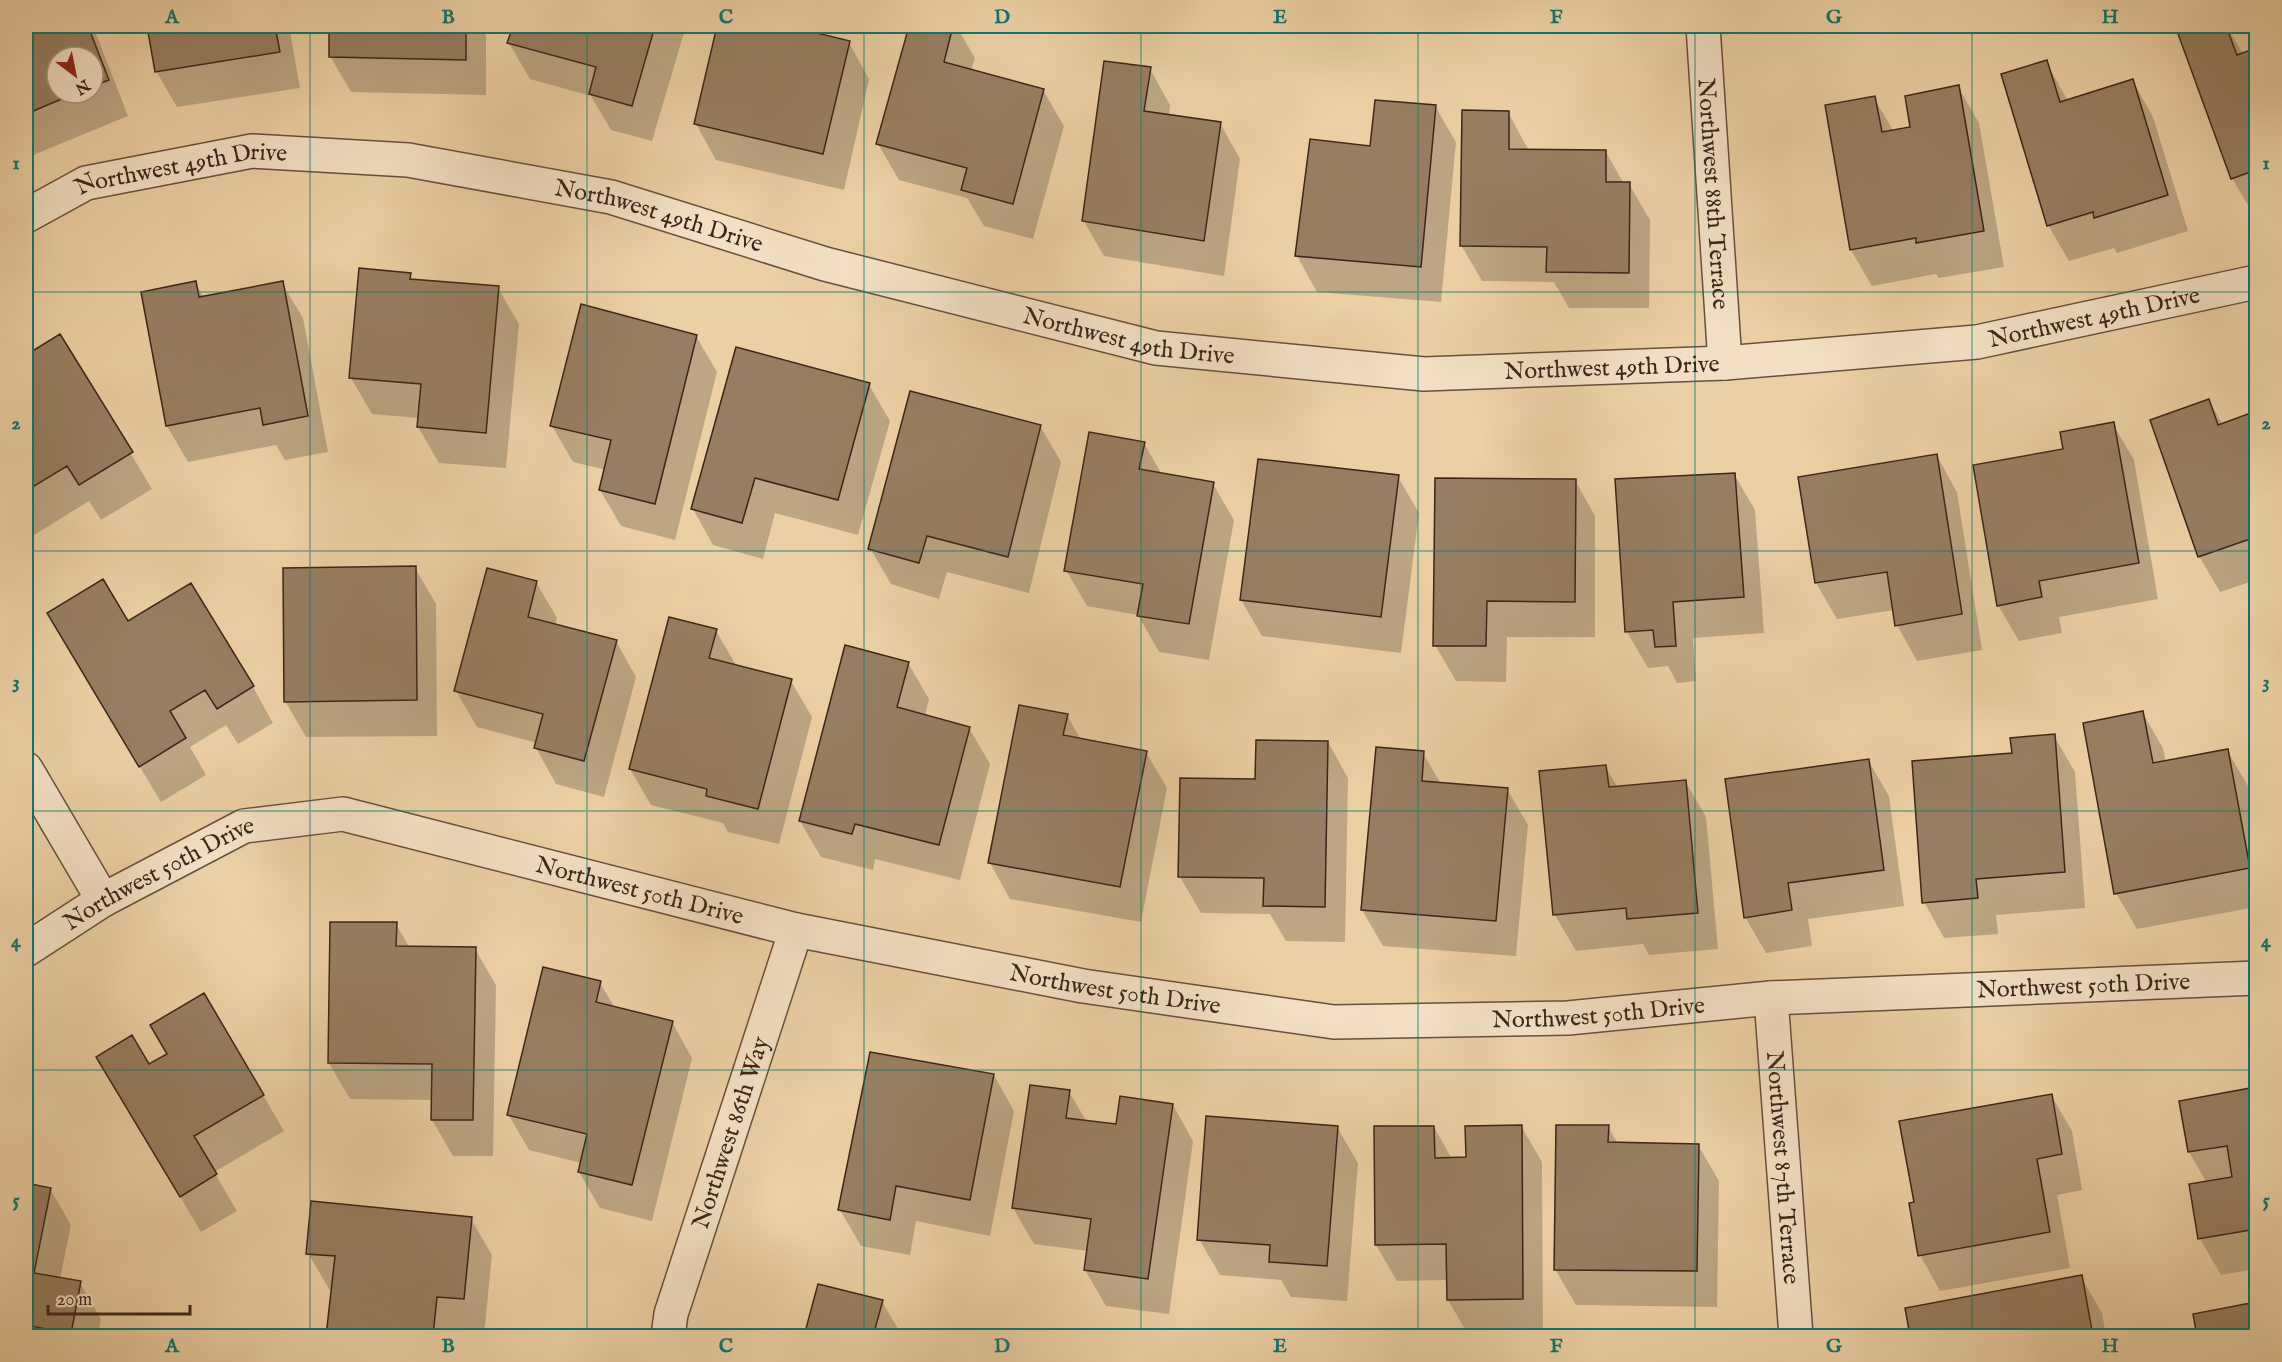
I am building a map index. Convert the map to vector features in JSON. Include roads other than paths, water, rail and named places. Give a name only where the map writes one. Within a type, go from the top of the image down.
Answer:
[{"type":"street","name":"Northwest 88th Terrace","points":[[1703,26],[1725,363]]},
{"type":"street","name":"Northwest 49th Drive","points":[[26,216],[86,183],[252,151],[408,160],[611,197],[825,264],[1156,348],[1424,374],[1725,363],[1977,342],[2256,282]]},
{"type":"street","points":[[26,769],[103,900]]},
{"type":"street","name":"Northwest 50th Drive","points":[[26,951],[103,900],[244,826],[344,813],[796,930],[1083,986],[1334,1022],[1568,1018],[1771,998],[2256,978]]},
{"type":"street","name":"Northwest 86th Way","points":[[668,1336],[671,1314],[796,930]]},
{"type":"street","name":"Northwest 87th Terrace","points":[[1771,998],[1796,1336]]}]
